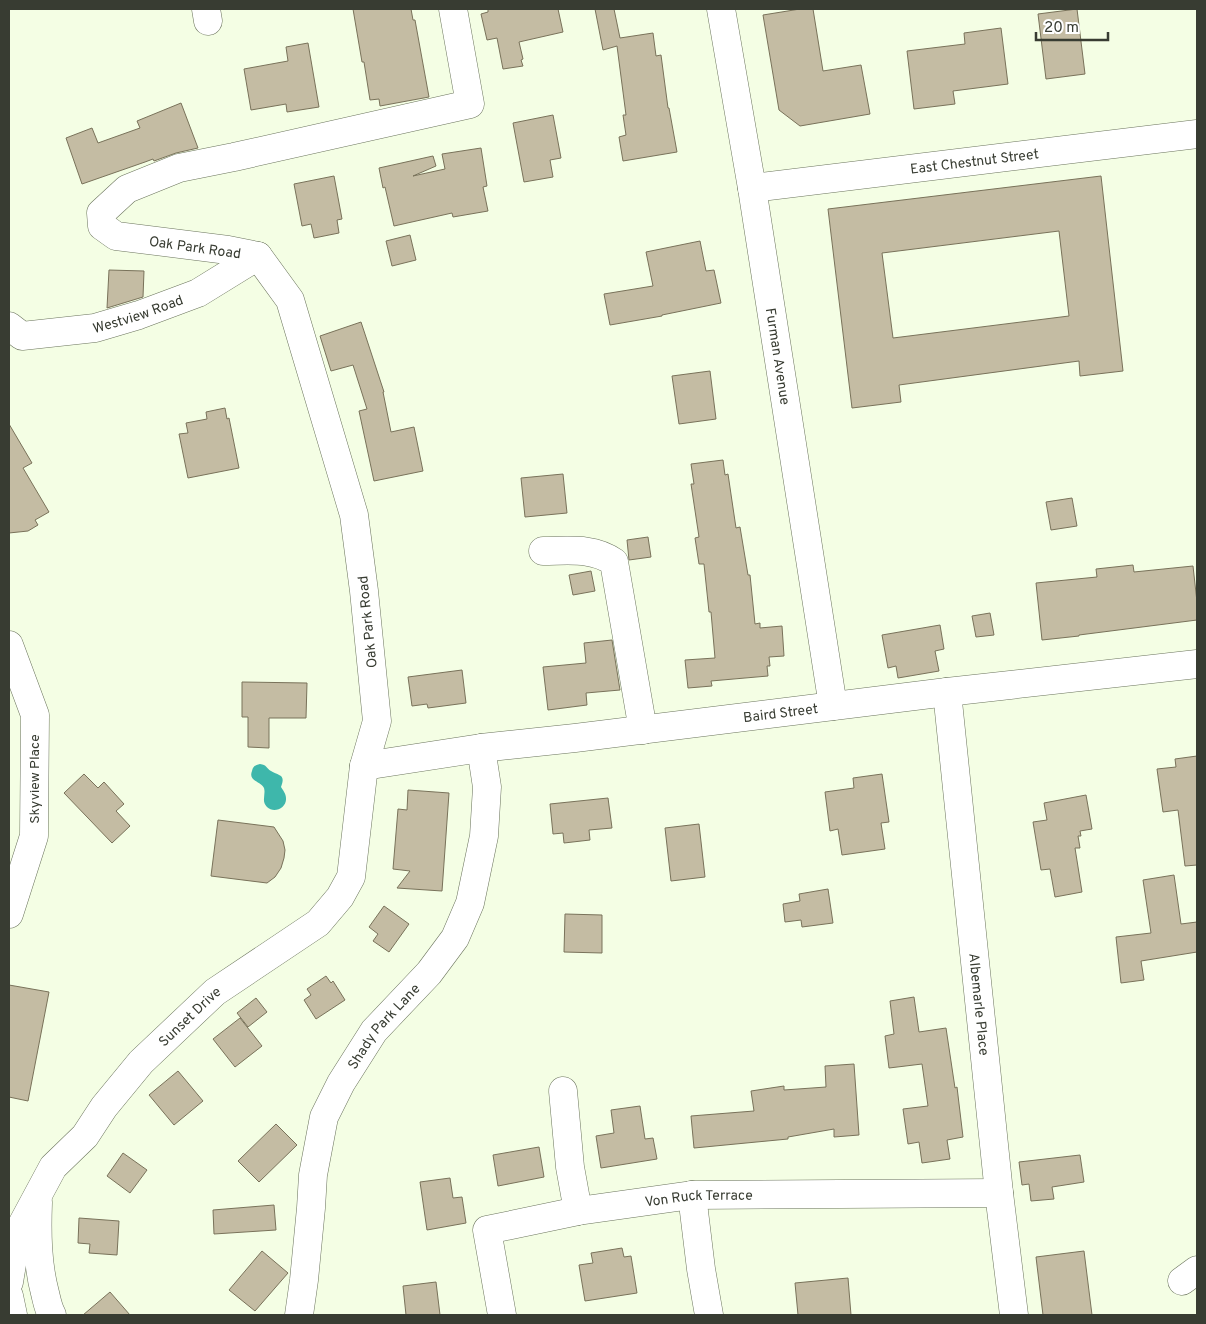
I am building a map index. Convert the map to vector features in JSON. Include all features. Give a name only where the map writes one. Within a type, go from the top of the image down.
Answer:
[{"type":"street","name":"Oak Park Road","points":[[364,766],[377,721],[354,515],[290,300],[258,256],[228,250],[116,236],[102,226],[101,213],[127,189],[179,168],[470,104],[453,9]]},
{"type":"street","name":"Furman Avenue","points":[[721,9],[752,188],[833,706]]},
{"type":"street","name":"East Chestnut Street","points":[[752,188],[1197,134]]},
{"type":"street","name":"Westview Road","points":[[9,326],[22,336],[94,328],[139,315],[198,293],[258,256]]},
{"type":"street","points":[[543,551],[582,550],[597,553],[614,562],[643,730]]},
{"type":"street","name":"Skyview Place","points":[[9,645],[35,715],[34,836],[9,914]]},
{"type":"street","name":"Baird Street","points":[[364,766],[482,748],[1197,664]]},
{"type":"street","name":"Albemarle Place","points":[[947,692],[999,1193],[1014,1315]]},
{"type":"street","name":"Shady Park Lane","points":[[299,1315],[313,1175],[324,1117],[341,1083],[374,1031],[429,973],[455,938],[470,903],[484,836],[487,787],[482,748]]},
{"type":"street","name":"Sunset Drive","points":[[9,1282],[16,1234],[53,1167],[85,1136],[104,1107],[141,1062],[215,992],[318,923],[340,898],[351,877],[364,766]]},
{"type":"street","points":[[563,1091],[570,1167],[578,1211]]},
{"type":"street","name":"Von Ruck Terrace","points":[[502,1315],[487,1230],[578,1211],[692,1195],[999,1193]]},
{"type":"street","points":[[692,1195],[709,1315]]},
{"type":"street","points":[[38,1196],[36,1236],[41,1278],[52,1315]]},
{"type":"street","points":[[9,1296],[13,1315]]},
{"type":"water","points":[[260,764],[279,775],[283,780],[281,787],[286,795],[286,802],[279,809],[273,810],[267,807],[264,802],[264,788],[252,777],[253,768]]},
{"type":"building","points":[[353,9],[411,9],[413,20],[415,20],[429,97],[380,106],[379,99],[370,100]]},
{"type":"building","points":[[488,9],[558,9],[563,32],[519,42],[523,66],[503,69],[497,38],[487,40],[481,14],[488,12]]},
{"type":"building","points":[[595,9],[614,9],[620,38],[653,33],[656,56],[661,55],[668,108],[677,152],[623,161],[619,137],[626,135],[623,115],[626,115],[617,46],[603,50]]},
{"type":"building","points":[[800,9],[813,9],[823,71],[861,65],[870,114],[800,126],[779,110],[763,15]]},
{"type":"building","points":[[1077,9],[1085,74],[1046,79],[1038,14]]},
{"type":"building","points":[[1001,28],[1008,84],[953,91],[955,104],[914,109],[907,51],[965,44],[964,33]]},
{"type":"building","points":[[308,43],[319,107],[287,112],[286,104],[251,110],[244,69],[288,61],[286,47]]},
{"type":"building","points":[[181,103],[198,148],[154,161],[153,159],[82,184],[66,138],[92,128],[98,143],[140,128],[137,121]]},
{"type":"building","points":[[553,115],[561,158],[550,160],[553,177],[524,182],[513,123]]},
{"type":"building","points":[[481,148],[487,186],[483,187],[488,211],[453,217],[452,213],[394,226],[379,168],[433,156],[436,166],[413,176],[445,169],[442,154]]},
{"type":"building","points":[[334,176],[342,219],[337,220],[339,233],[314,238],[311,224],[302,226],[294,184]]},
{"type":"building","points":[[1101,176],[1123,371],[1080,376],[1079,361],[899,385],[901,402],[852,408],[828,209]],"holes":[[[1059,231],[1069,316],[893,338],[882,253]]]},
{"type":"building","points":[[410,235],[416,260],[392,266],[386,241]]},
{"type":"building","points":[[700,241],[706,271],[714,270],[721,303],[610,325],[604,294],[653,286],[646,252]]},
{"type":"building","points":[[109,270],[144,271],[143,297],[107,308]]},
{"type":"building","points":[[361,322],[384,392],[391,432],[414,427],[423,471],[374,481],[359,411],[367,409],[353,365],[331,371],[320,336]]},
{"type":"building","points":[[710,371],[716,419],[679,424],[672,376]]},
{"type":"building","points":[[225,408],[227,419],[229,418],[239,468],[188,478],[179,434],[188,433],[186,423],[207,419],[206,412]]},
{"type":"building","points":[[9,424],[32,463],[23,468],[49,512],[35,520],[38,525],[28,531],[9,533]]},
{"type":"building","points":[[723,460],[725,475],[728,474],[736,528],[740,527],[748,575],[750,575],[755,624],[760,623],[760,628],[782,626],[784,656],[769,657],[770,666],[767,666],[768,676],[711,681],[712,686],[688,688],[685,660],[715,658],[704,564],[699,564],[695,538],[699,537],[691,484],[694,484],[691,464]]},
{"type":"building","points":[[563,474],[567,513],[525,517],[521,478]]},
{"type":"building","points":[[1072,498],[1077,526],[1051,530],[1046,502]]},
{"type":"building","points":[[648,537],[651,557],[629,560],[627,540]]},
{"type":"building","points":[[1133,565],[1134,572],[1193,566],[1197,620],[1042,640],[1036,583],[1097,577],[1096,569]]},
{"type":"building","points":[[591,571],[595,591],[573,595],[569,575]]},
{"type":"building","points":[[990,613],[994,635],[976,637],[972,616]]},
{"type":"building","points":[[940,625],[944,649],[935,651],[939,671],[898,678],[896,666],[888,668],[882,635]]},
{"type":"building","points":[[612,640],[620,690],[586,693],[587,705],[548,710],[543,667],[586,663],[584,643]]},
{"type":"building","points":[[462,670],[466,703],[428,708],[427,704],[412,706],[408,677]]},
{"type":"building","points":[[242,682],[307,683],[306,718],[269,718],[269,748],[248,747],[248,717],[242,717]]},
{"type":"building","points":[[1197,756],[1197,865],[1185,866],[1178,810],[1163,812],[1157,769],[1176,767],[1175,759]]},
{"type":"building","points":[[84,774],[98,788],[104,782],[124,804],[116,811],[130,826],[112,843],[64,793]]},
{"type":"building","points":[[882,774],[889,822],[881,823],[885,849],[842,855],[838,829],[830,831],[825,792],[854,788],[853,778]]},
{"type":"building","points":[[408,790],[449,793],[442,891],[397,888],[410,871],[393,869],[398,809],[407,810]]},
{"type":"building","points":[[1086,795],[1092,829],[1080,831],[1081,836],[1078,836],[1080,848],[1075,848],[1082,892],[1055,897],[1050,869],[1041,870],[1033,822],[1047,820],[1044,803]]},
{"type":"building","points":[[608,798],[612,828],[589,830],[590,840],[564,843],[563,833],[553,834],[550,804]]},
{"type":"building","points":[[218,820],[274,827],[283,841],[285,850],[281,868],[275,877],[267,883],[211,876]]},
{"type":"building","points":[[699,824],[705,877],[671,881],[665,828]]},
{"type":"building","points":[[1174,875],[1181,924],[1197,922],[1197,952],[1141,961],[1144,980],[1121,983],[1116,937],[1151,933],[1143,880]]},
{"type":"building","points":[[828,889],[833,923],[802,927],[801,920],[785,922],[783,904],[800,901],[799,894]]},
{"type":"building","points":[[384,906],[409,924],[389,952],[373,941],[378,934],[369,927]]},
{"type":"building","points":[[565,914],[602,915],[602,953],[564,952]]},
{"type":"building","points":[[326,976],[331,983],[333,981],[345,1000],[316,1019],[304,1000],[311,995],[307,989]]},
{"type":"building","points":[[9,985],[49,992],[28,1101],[9,1097]]},
{"type":"building","points":[[914,997],[919,1032],[946,1028],[955,1088],[957,1087],[963,1137],[947,1140],[950,1159],[922,1163],[919,1142],[908,1144],[903,1109],[928,1106],[922,1064],[889,1068],[885,1036],[894,1034],[890,1001]]},
{"type":"building","points":[[256,998],[267,1012],[248,1027],[237,1013]]},
{"type":"building","points":[[240,1018],[262,1046],[235,1067],[213,1039]]},
{"type":"building","points":[[854,1064],[859,1135],[834,1137],[834,1129],[788,1137],[788,1139],[694,1148],[691,1116],[754,1111],[751,1091],[784,1086],[784,1090],[826,1087],[825,1066]]},
{"type":"building","points":[[178,1071],[203,1101],[174,1125],[149,1095]]},
{"type":"building","points":[[640,1106],[645,1139],[653,1138],[657,1159],[601,1168],[596,1136],[614,1133],[611,1110]]},
{"type":"building","points":[[276,1124],[297,1145],[259,1182],[238,1161]]},
{"type":"building","points":[[539,1147],[544,1177],[498,1186],[493,1155]]},
{"type":"building","points":[[123,1153],[147,1170],[130,1193],[107,1176]]},
{"type":"building","points":[[1080,1155],[1084,1182],[1052,1187],[1054,1199],[1031,1201],[1029,1184],[1022,1185],[1019,1162]]},
{"type":"building","points":[[450,1178],[453,1198],[462,1197],[466,1223],[427,1230],[420,1182]]},
{"type":"building","points":[[274,1205],[276,1230],[214,1234],[213,1210]]},
{"type":"building","points":[[79,1218],[119,1221],[117,1255],[89,1253],[90,1244],[78,1243]]},
{"type":"building","points":[[622,1248],[624,1257],[631,1256],[637,1293],[585,1301],[579,1265],[593,1263],[591,1253]]},
{"type":"building","points":[[262,1251],[288,1273],[255,1311],[229,1290]]},
{"type":"building","points":[[1084,1251],[1092,1315],[1043,1315],[1036,1257]]},
{"type":"building","points":[[848,1278],[851,1315],[798,1315],[795,1283]]},
{"type":"building","points":[[436,1282],[440,1315],[406,1315],[403,1286]]},
{"type":"building","points":[[110,1292],[130,1315],[83,1315]]}]
